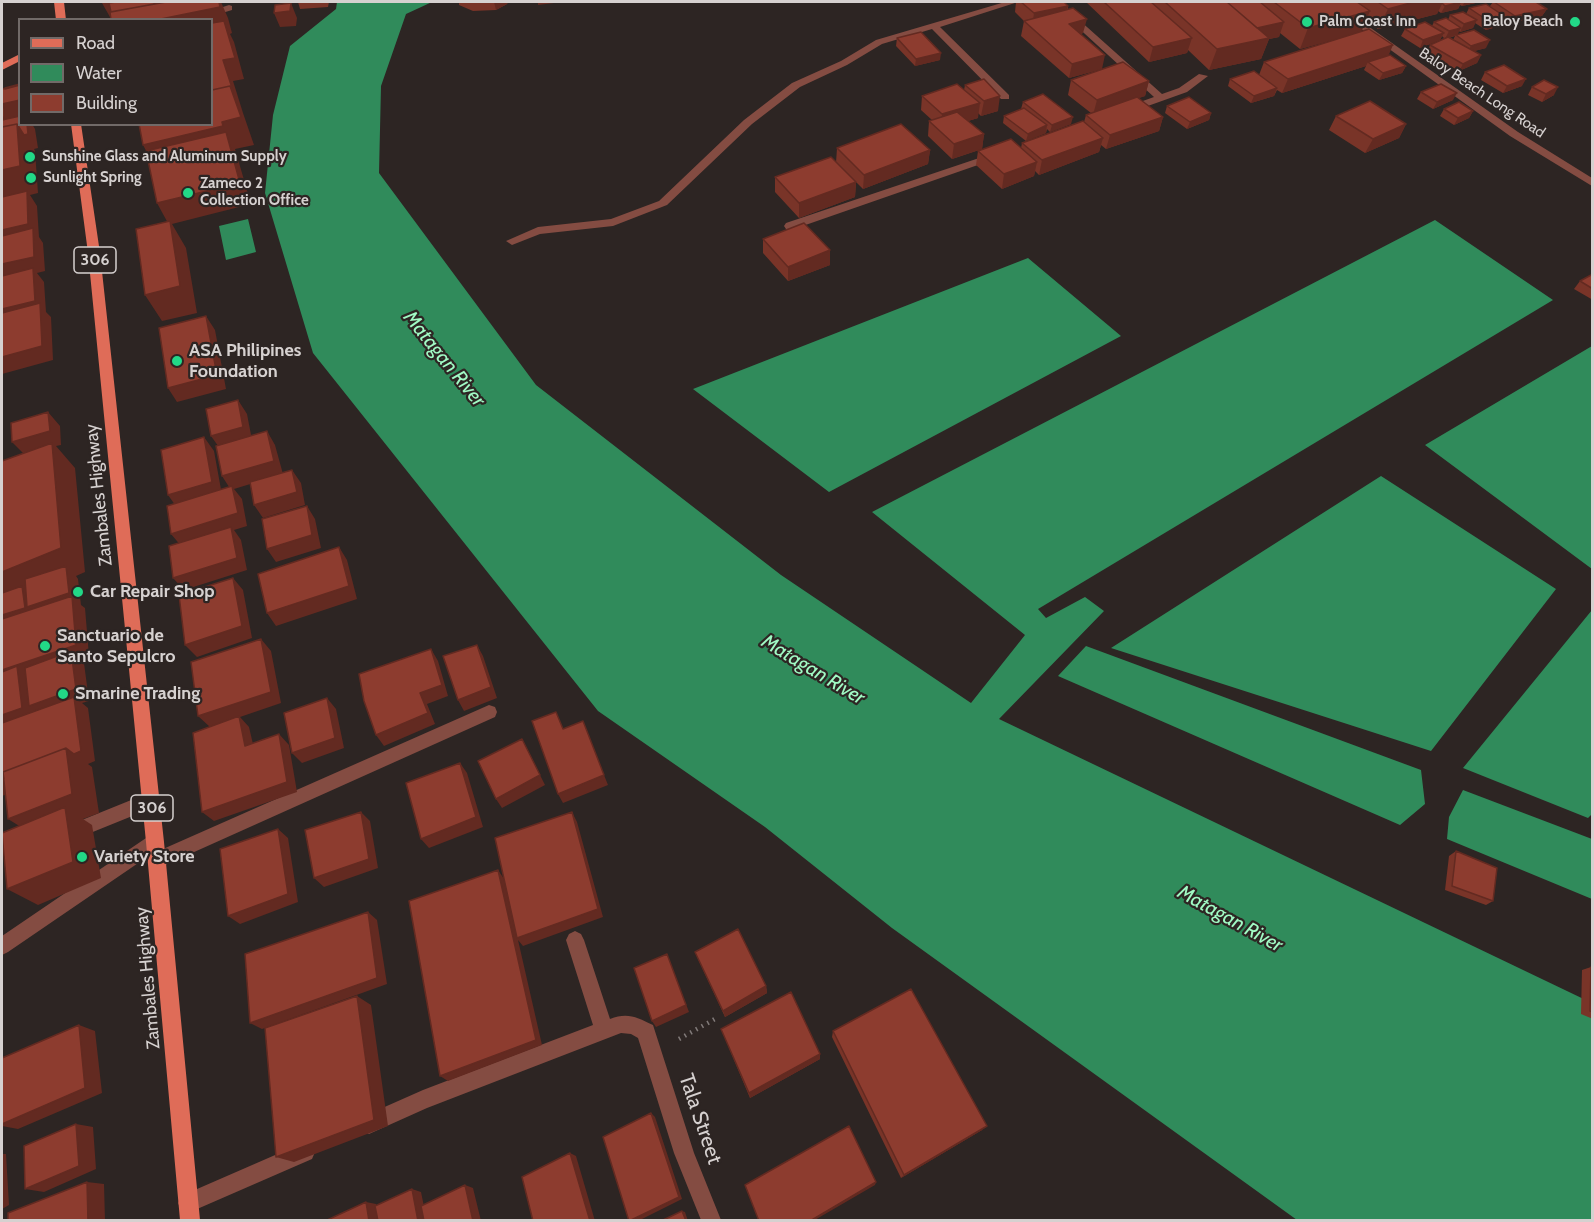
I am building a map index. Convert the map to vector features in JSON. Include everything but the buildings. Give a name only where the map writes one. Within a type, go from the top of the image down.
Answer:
[{"type":"main road","points":[[59,2],[62,18]]},
{"type":"main road","points":[[2,67],[18,58]]},
{"type":"main road","name":"Zambales Highway","points":[[76,126],[94,253],[151,801],[189,1212]]},
{"type":"street","points":[[512,241],[538,231],[613,222],[663,203],[748,122],[789,89],[844,63],[879,42],[1013,2]]},
{"type":"street","points":[[1054,2],[1161,98]]},
{"type":"street","name":"Baloy Beach Long Road","points":[[1329,2],[1514,134],[1593,183]]},
{"type":"street","points":[[194,18],[229,8]]},
{"type":"street","points":[[933,25],[1005,97]]},
{"type":"street","points":[[1116,114],[1183,90],[1203,76]]},
{"type":"street","points":[[790,226],[1003,153]]},
{"type":"street","points":[[157,860],[489,712]]},
{"type":"street","points":[[55,840],[151,801]]},
{"type":"street","points":[[2,946],[155,842]]},
{"type":"street","points":[[575,940],[604,1030]]},
{"type":"street","points":[[348,1133],[423,1100],[621,1024],[633,1025],[646,1032]]},
{"type":"street","name":"Tala Street","points":[[646,1032],[684,1153],[711,1221]]},
{"type":"street","points":[[189,1212],[327,1142]]},
{"type":"path","points":[[646,1032],[676,1040],[715,1019]]},
{"type":"water","name":"Matagan River","points":[[337,2],[432,2],[406,14],[381,86],[379,173],[536,385],[781,575],[971,703],[1025,635],[872,512],[1435,220],[1553,300],[1038,609],[1046,618],[1085,597],[1104,611],[999,719],[1592,1003],[1592,1220],[1297,1220],[892,928],[765,827],[598,711],[313,353],[265,193],[273,115],[290,46],[336,9]]},
{"type":"water","points":[[248,219],[256,252],[226,260],[219,226]]},
{"type":"water","points":[[1028,258],[1121,336],[829,492],[693,389]]},
{"type":"water","points":[[1592,346],[1592,569],[1425,445]]},
{"type":"water","points":[[1381,476],[1556,589],[1431,751],[1111,648]]},
{"type":"water","points":[[1592,610],[1592,814],[1588,818],[1463,768]]},
{"type":"water","points":[[1086,646],[1421,770],[1425,804],[1400,825],[1058,676]]},
{"type":"water","points":[[1463,790],[1592,839],[1592,899],[1447,839],[1449,817]]},
{"type":"place","name":"Palm Coast Inn","points":[[1307,22]]},
{"type":"place","name":"Baloy Beach","points":[[1575,22]]},
{"type":"place","name":"Sunshine Glass and Aluminum Supply","points":[[30,157]]},
{"type":"place","name":"Sunlight Spring","points":[[31,178]]},
{"type":"place","name":"Zameco 2 Collection Office","points":[[188,193]]},
{"type":"place","name":"ASA Philipines Foundation","points":[[177,361]]},
{"type":"place","name":"Car Repair Shop","points":[[78,592]]},
{"type":"place","name":"Sanctuario de Santo Sepulcro","points":[[45,646]]},
{"type":"place","name":"Smarine Trading","points":[[63,694]]},
{"type":"place","name":"Variety Store","points":[[82,857]]}]
